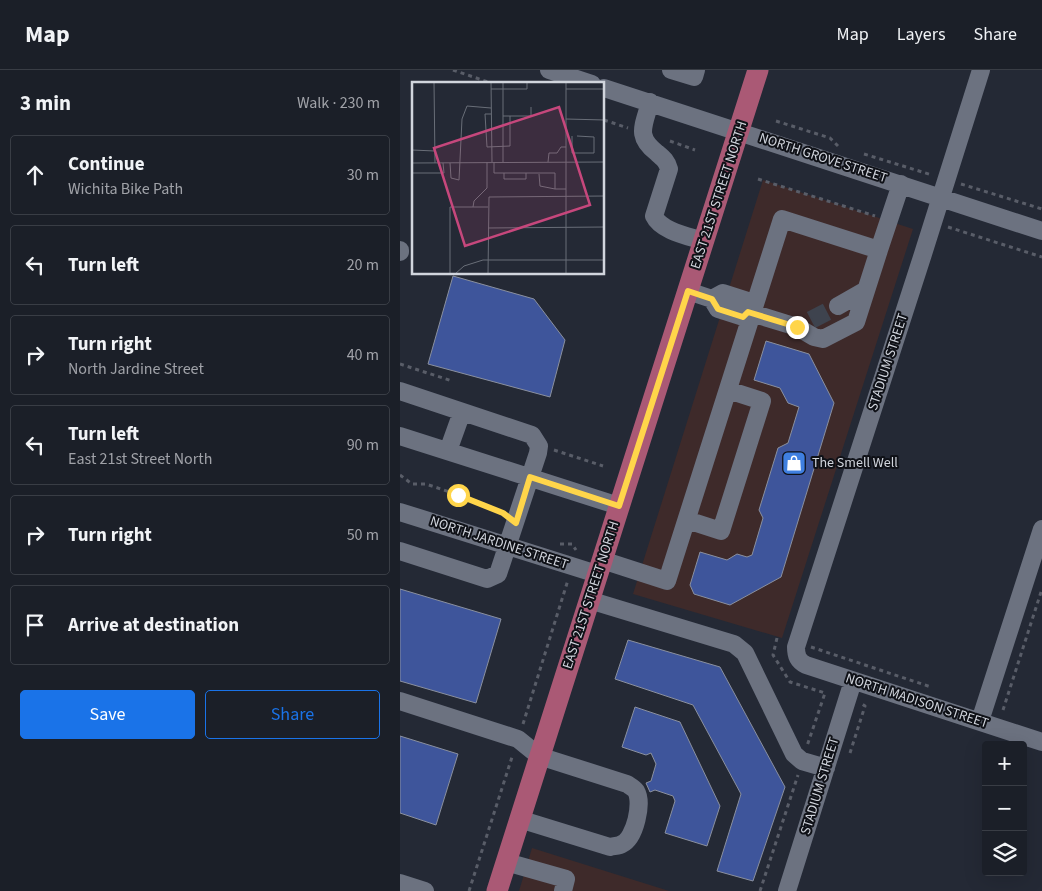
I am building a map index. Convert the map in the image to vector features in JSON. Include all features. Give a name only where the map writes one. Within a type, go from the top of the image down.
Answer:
[{"type":"main road","name":"EAST 21ST STREET NORTH","points":[[497,891],[758,70]]},
{"type":"street","points":[[549,70],[589,79]]},
{"type":"street","points":[[671,70],[694,77],[696,70]]},
{"type":"street","name":"STADIUM STREET","points":[[802,650],[796,646],[980,70]]},
{"type":"street","name":"NORTH GROVE STREET","points":[[605,88],[1042,231]]},
{"type":"street","points":[[650,102],[642,132],[646,144],[667,162],[669,168],[654,216],[657,222],[674,231],[703,241]]},
{"type":"street","points":[[688,291],[712,299],[718,309],[743,317],[750,313],[804,323],[814,337],[823,339],[832,335],[856,322],[901,184]]},
{"type":"street","points":[[728,390],[762,401],[721,531],[687,520],[750,313],[782,219],[879,250]]},
{"type":"street","points":[[838,306],[866,290]]},
{"type":"street","points":[[400,391],[532,436],[539,446],[516,523],[498,574],[487,579],[400,551]]},
{"type":"street","points":[[448,451],[462,412]]},
{"type":"street","points":[[400,436],[619,506]]},
{"type":"street","name":"NORTH JARDINE STREET","points":[[400,512],[572,567],[600,567],[667,581],[687,520]]},
{"type":"street","points":[[980,721],[1042,529]]},
{"type":"street","points":[[589,600],[734,644],[741,648],[794,754],[802,761],[826,768]]},
{"type":"street","name":"NORTH MADISON STREET","points":[[802,650],[800,662],[806,665],[1042,742]]},
{"type":"street","name":"STADIUM STREET","points":[[787,891],[853,680]]},
{"type":"street","points":[[400,701],[518,740],[540,756],[627,784],[635,789],[640,800],[639,811],[631,834],[623,844],[610,847],[519,819]]},
{"type":"street","points":[[506,862],[566,879],[568,890]]},
{"type":"street","points":[[400,883],[420,890]]},
{"type":"path","points":[[452,70],[488,82]]},
{"type":"path","points":[[776,121],[830,138],[837,146],[844,148]]},
{"type":"path","points":[[860,152],[1042,209]]},
{"type":"path","points":[[400,364],[452,381]]},
{"type":"path","points":[[551,449],[604,466]]},
{"type":"path","points":[[400,475],[412,484],[426,484],[479,502],[503,513],[516,523]]},
{"type":"path","points":[[469,891],[577,552],[572,544],[558,544]]},
{"type":"path","points":[[1003,710],[1042,589]]},
{"type":"path","points":[[802,650],[939,689]]},
{"type":"path","points":[[985,704],[1011,713]]},
{"type":"shaded area","points":[[763,180],[913,229],[782,638],[633,594]]},
{"type":"shaded area","points":[[532,848],[669,891],[519,891]]},
{"type":"building","points":[[453,276],[534,299],[565,340],[550,397],[428,364]]},
{"type":"building","points":[[766,341],[809,354],[834,403],[781,577],[730,605],[694,594],[690,585],[700,552],[727,560],[737,554],[747,557],[752,555],[763,518],[759,510],[778,448],[788,443],[799,407],[788,403],[780,388],[754,380]]},
{"type":"building","points":[[400,589],[501,619],[476,703],[400,681]]},
{"type":"building","points":[[628,640],[720,667],[785,787],[753,881],[717,871],[741,794],[693,705],[615,679]]},
{"type":"building","points":[[635,707],[680,722],[720,806],[707,846],[665,833],[675,801],[673,796],[655,790],[650,792],[646,783],[651,781],[656,764],[651,753],[646,755],[622,747]]},
{"type":"building","points":[[400,736],[458,754],[436,825],[400,813]]},
{"type":"tunnel","points":[[811,320],[838,306]]},
{"type":"place","name":"The Smell Well","points":[[794,463]]},
{"type":"route","points":[[458,495],[503,513],[516,523],[530,477],[619,506],[688,291],[712,299],[718,309],[743,317],[748,312],[797,327]]}]
